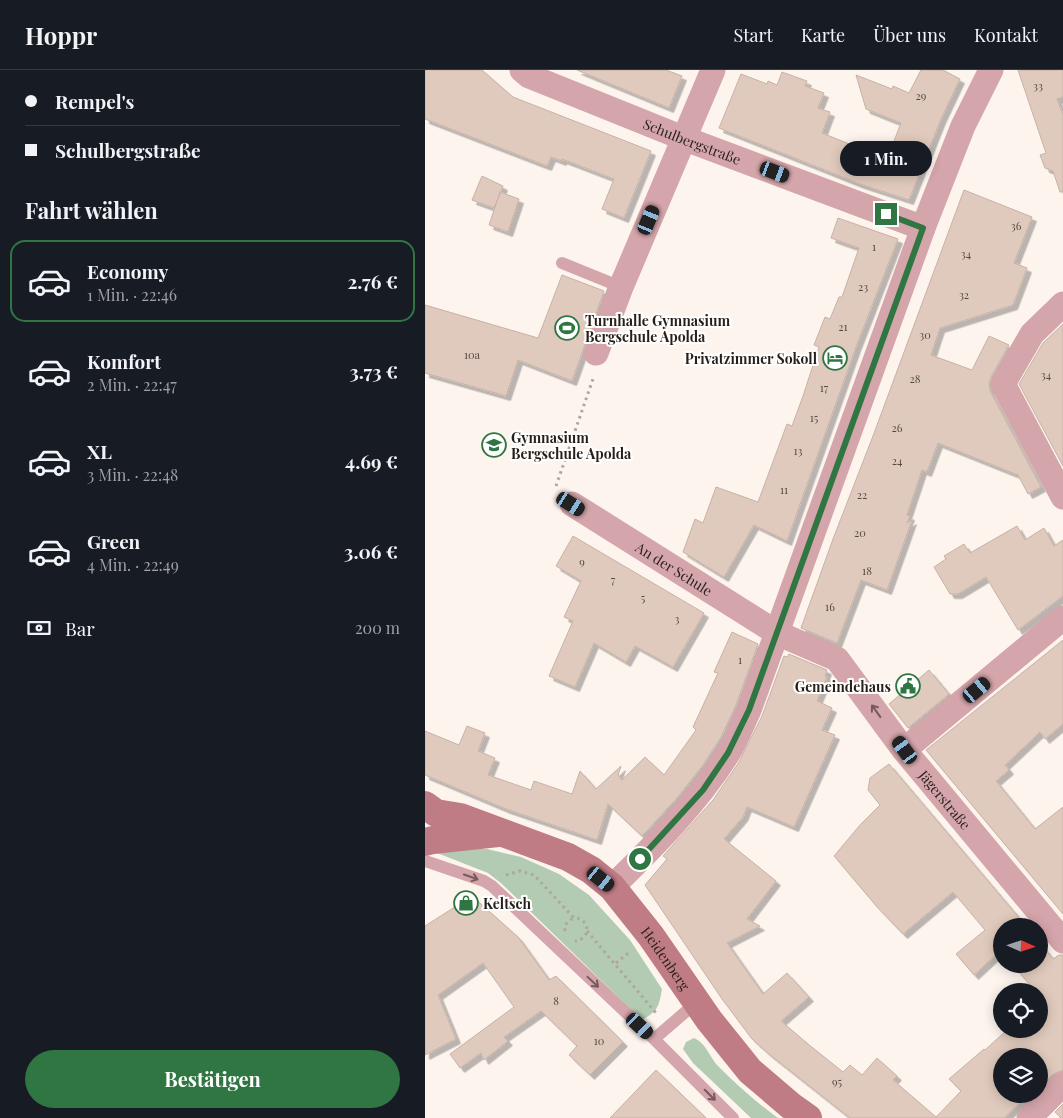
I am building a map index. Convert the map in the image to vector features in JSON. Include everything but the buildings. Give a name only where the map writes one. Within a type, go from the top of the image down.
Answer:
[{"type":"main road","name":"Heidenberg","points":[[425,806],[437,813],[460,817],[567,857],[591,870],[612,887],[651,936],[709,1020],[750,1071],[808,1118]]},
{"type":"main road","points":[[425,816],[425,828]]},
{"type":"main road","name":"Heidenberg","points":[[425,842],[499,833]]},
{"type":"street","name":"Schulbergstraße","points":[[522,70],[529,76],[683,138],[923,228]]},
{"type":"street","points":[[596,353],[621,287],[713,70]]},
{"type":"street","points":[[612,887],[703,790],[728,753],[749,710],[923,228],[963,126],[991,70]]},
{"type":"street","points":[[1063,304],[1032,334],[1003,384],[1063,497]]},
{"type":"street","name":"An der Schule","points":[[562,499],[777,633]]},
{"type":"street","points":[[905,750],[1063,618]]},
{"type":"street","name":"Jägerstraße","points":[[777,633],[837,659],[905,750],[1063,941]]},
{"type":"street","points":[[1029,1118],[1063,1084]]},
{"type":"lane","points":[[562,263],[621,287]]},
{"type":"lane","points":[[425,861],[484,881],[492,886],[733,1118]]},
{"type":"lane","points":[[653,1039],[697,1002]]},
{"type":"path","points":[[562,499],[596,370],[596,353]]},
{"type":"path","points":[[492,886],[510,873],[521,871],[534,875],[574,918]]},
{"type":"path","points":[[565,933],[568,921],[574,918],[579,918],[587,925],[587,931],[581,940],[569,939]]},
{"type":"path","points":[[587,931],[616,963],[667,1027]]},
{"type":"green space","points":[[459,848],[487,849],[521,857],[559,874],[589,895],[630,940],[662,989],[659,1004],[655,1011],[642,1020],[502,884],[488,873],[432,851]]},
{"type":"green space","points":[[694,1038],[705,1047],[716,1063],[733,1080],[778,1118],[751,1118],[693,1063],[683,1049],[686,1042]]},
{"type":"place","name":"Turnhalle Gymnasium Bergschule Apolda","points":[[567,328]]},
{"type":"place","name":"Privatzimmer Sokoll","points":[[835,358]]},
{"type":"place","name":"Gymnasium Bergschule Apolda","points":[[494,445]]},
{"type":"place","name":"Gemeindehaus","points":[[908,686]]},
{"type":"place","name":"Keltsch","points":[[466,903]]},
{"type":"route","points":[[640,859],[703,790],[728,753],[749,710],[923,228],[886,214]]}]
